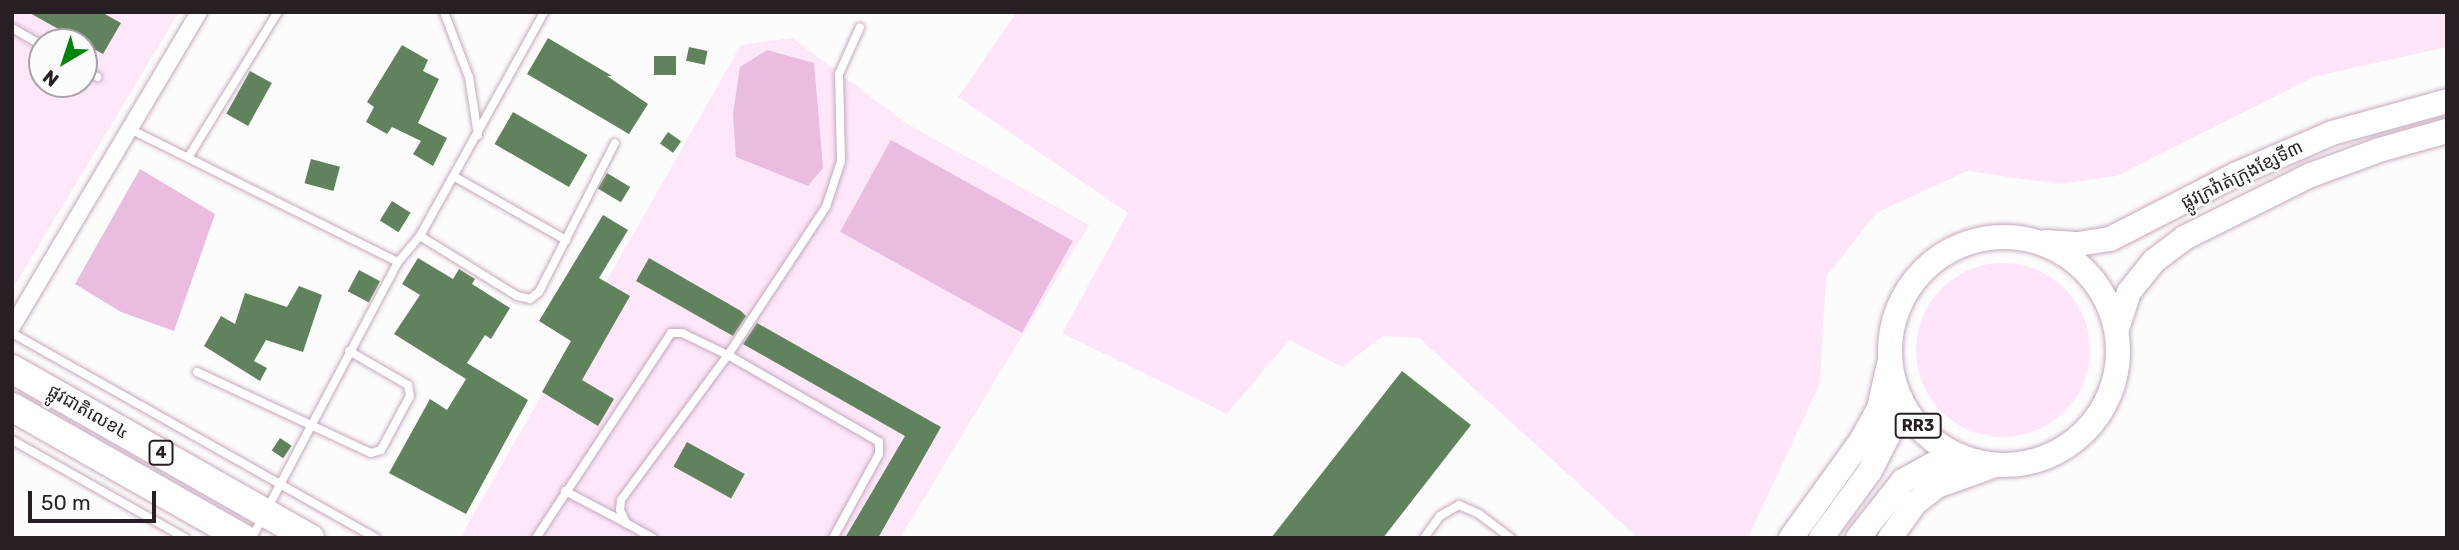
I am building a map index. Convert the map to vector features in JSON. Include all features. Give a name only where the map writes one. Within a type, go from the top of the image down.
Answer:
[{"type":"highway","name":"ផ្លូវជាតិលេខ៤","points":[[12,369],[265,512],[302,536]]},
{"type":"highway","name":"ផ្លូវជាតិលេខ៤","points":[[12,407],[243,538]]},
{"type":"main road","name":"ផ្លូវក្រវ៉ាត់ក្រុងខ្សែទី៣","points":[[2038,241],[2078,244],[2110,239],[2237,174],[2332,133],[2447,101]]},
{"type":"main road","name":"ផ្លូវក្រវ៉ាត់ក្រុងខ្សែទី៣","points":[[2117,329],[2129,292],[2154,261],[2184,238],[2311,175],[2379,150],[2447,131]]},
{"type":"main road","name":"RR3","points":[[2005,236],[2038,241],[2066,255],[2090,275],[2107,300],[2117,329],[2118,360],[2115,379],[2099,416],[2079,438],[2054,454],[2025,464],[1995,465],[1961,457],[1936,443],[1915,423],[1900,398],[1889,363],[1890,338],[1898,305],[1916,276],[1941,254],[1972,240],[2005,236]]},
{"type":"main road","points":[[1791,538],[1861,441],[1879,408],[1889,363]]},
{"type":"main road","name":"RR3","points":[[1821,538],[1870,471],[1888,436],[1900,398]]},
{"type":"main road","name":"RR3","points":[[1858,538],[1903,481],[1934,464],[1961,457]]},
{"type":"main road","points":[[1890,538],[1915,503],[1937,486],[1995,465]]},
{"type":"street","points":[[12,327],[199,12]]},
{"type":"lane","points":[[189,156],[278,12]]},
{"type":"lane","points":[[444,12],[469,77],[478,135]]},
{"type":"lane","points":[[251,538],[398,262],[420,236],[455,177],[544,12]]},
{"type":"lane","points":[[626,523],[620,510],[621,500],[728,355],[826,207],[841,161],[839,74],[860,27]]},
{"type":"lane","points":[[12,28],[28,37]]},
{"type":"lane","points":[[130,129],[398,262]]},
{"type":"lane","points":[[420,236],[517,296],[530,299],[539,292],[615,143]]},
{"type":"lane","points":[[455,177],[566,240]]},
{"type":"lane","points":[[12,332],[376,538]]},
{"type":"lane","points":[[536,538],[671,333],[682,333],[728,355],[879,442],[879,454],[833,538]]},
{"type":"lane","points":[[197,372],[371,453],[381,450],[410,396],[408,384],[349,351]]},
{"type":"lane","points":[[13,443],[185,538]]},
{"type":"lane","points":[[565,491],[653,538]]},
{"type":"lane","points":[[1423,538],[1440,516],[1459,505],[1479,514],[1511,538]]},
{"type":"shaded area","points":[[12,12],[179,12],[12,290]]},
{"type":"shaded area","points":[[1017,12],[2447,12],[2447,47],[2313,77],[2117,176],[2059,184],[1967,171],[1876,213],[1826,277],[1820,383],[1748,538],[1638,538],[1419,338],[1383,336],[1342,367],[1289,340],[1227,414],[1062,333],[1128,213],[958,97]]},
{"type":"shaded area","points":[[792,38],[907,124],[1089,225],[900,538],[460,538],[741,45]]},
{"type":"shaded area","points":[[767,50],[814,63],[823,168],[808,186],[736,157],[733,114],[740,67]]},
{"type":"shaded area","points":[[891,140],[1073,241],[1022,333],[840,232]]},
{"type":"shaded area","points":[[140,169],[215,214],[174,331],[121,312],[75,284]]},
{"type":"shaded area","points":[[2003,263],[2036,269],[2065,288],[2084,317],[2090,350],[2084,383],[2065,412],[2036,431],[2003,437],[1970,431],[1941,412],[1922,383],[1916,350],[1922,317],[1941,288],[1970,269]]},
{"type":"building","points":[[28,12],[101,12],[121,23],[103,54],[98,51],[98,28],[57,28]]},
{"type":"building","points":[[548,38],[612,76],[607,76],[648,104],[629,134],[527,74]]},
{"type":"building","points":[[402,45],[428,60],[423,71],[439,79],[418,123],[447,138],[433,166],[413,154],[421,141],[392,127],[387,134],[366,122],[374,107],[367,102]]},
{"type":"building","points":[[689,47],[708,51],[705,65],[686,61]]},
{"type":"building","points":[[654,56],[676,56],[676,75],[654,75]]},
{"type":"building","points":[[250,71],[272,83],[248,126],[226,114]]},
{"type":"building","points":[[513,112],[587,155],[569,187],[494,144]]},
{"type":"building","points":[[668,132],[681,141],[673,153],[660,143]]},
{"type":"building","points":[[311,159],[340,167],[334,191],[305,183]]},
{"type":"building","points":[[607,173],[630,187],[621,202],[598,188]]},
{"type":"building","points":[[392,201],[411,213],[398,232],[380,221]]},
{"type":"building","points":[[603,215],[628,230],[599,278],[630,296],[582,380],[614,399],[598,426],[542,392],[571,341],[539,321]]},
{"type":"building","points":[[418,258],[453,279],[459,269],[475,279],[472,284],[510,308],[491,339],[485,335],[467,363],[528,400],[466,514],[389,473],[430,399],[447,410],[466,379],[394,334],[420,295],[402,284]]},
{"type":"building","points":[[649,258],[741,311],[746,316],[733,336],[636,281]]},
{"type":"building","points":[[359,270],[380,281],[369,302],[348,291]]},
{"type":"building","points":[[299,286],[322,295],[303,352],[266,340],[254,361],[267,368],[260,381],[204,346],[221,316],[235,324],[245,293],[287,307]]},
{"type":"building","points":[[757,323],[941,427],[878,538],[845,538],[905,436],[743,344]]},
{"type":"building","points":[[1402,371],[1471,425],[1383,538],[1271,538]]},
{"type":"building","points":[[280,438],[292,446],[283,458],[272,450]]},
{"type":"building","points":[[687,442],[745,474],[731,498],[673,466]]}]
